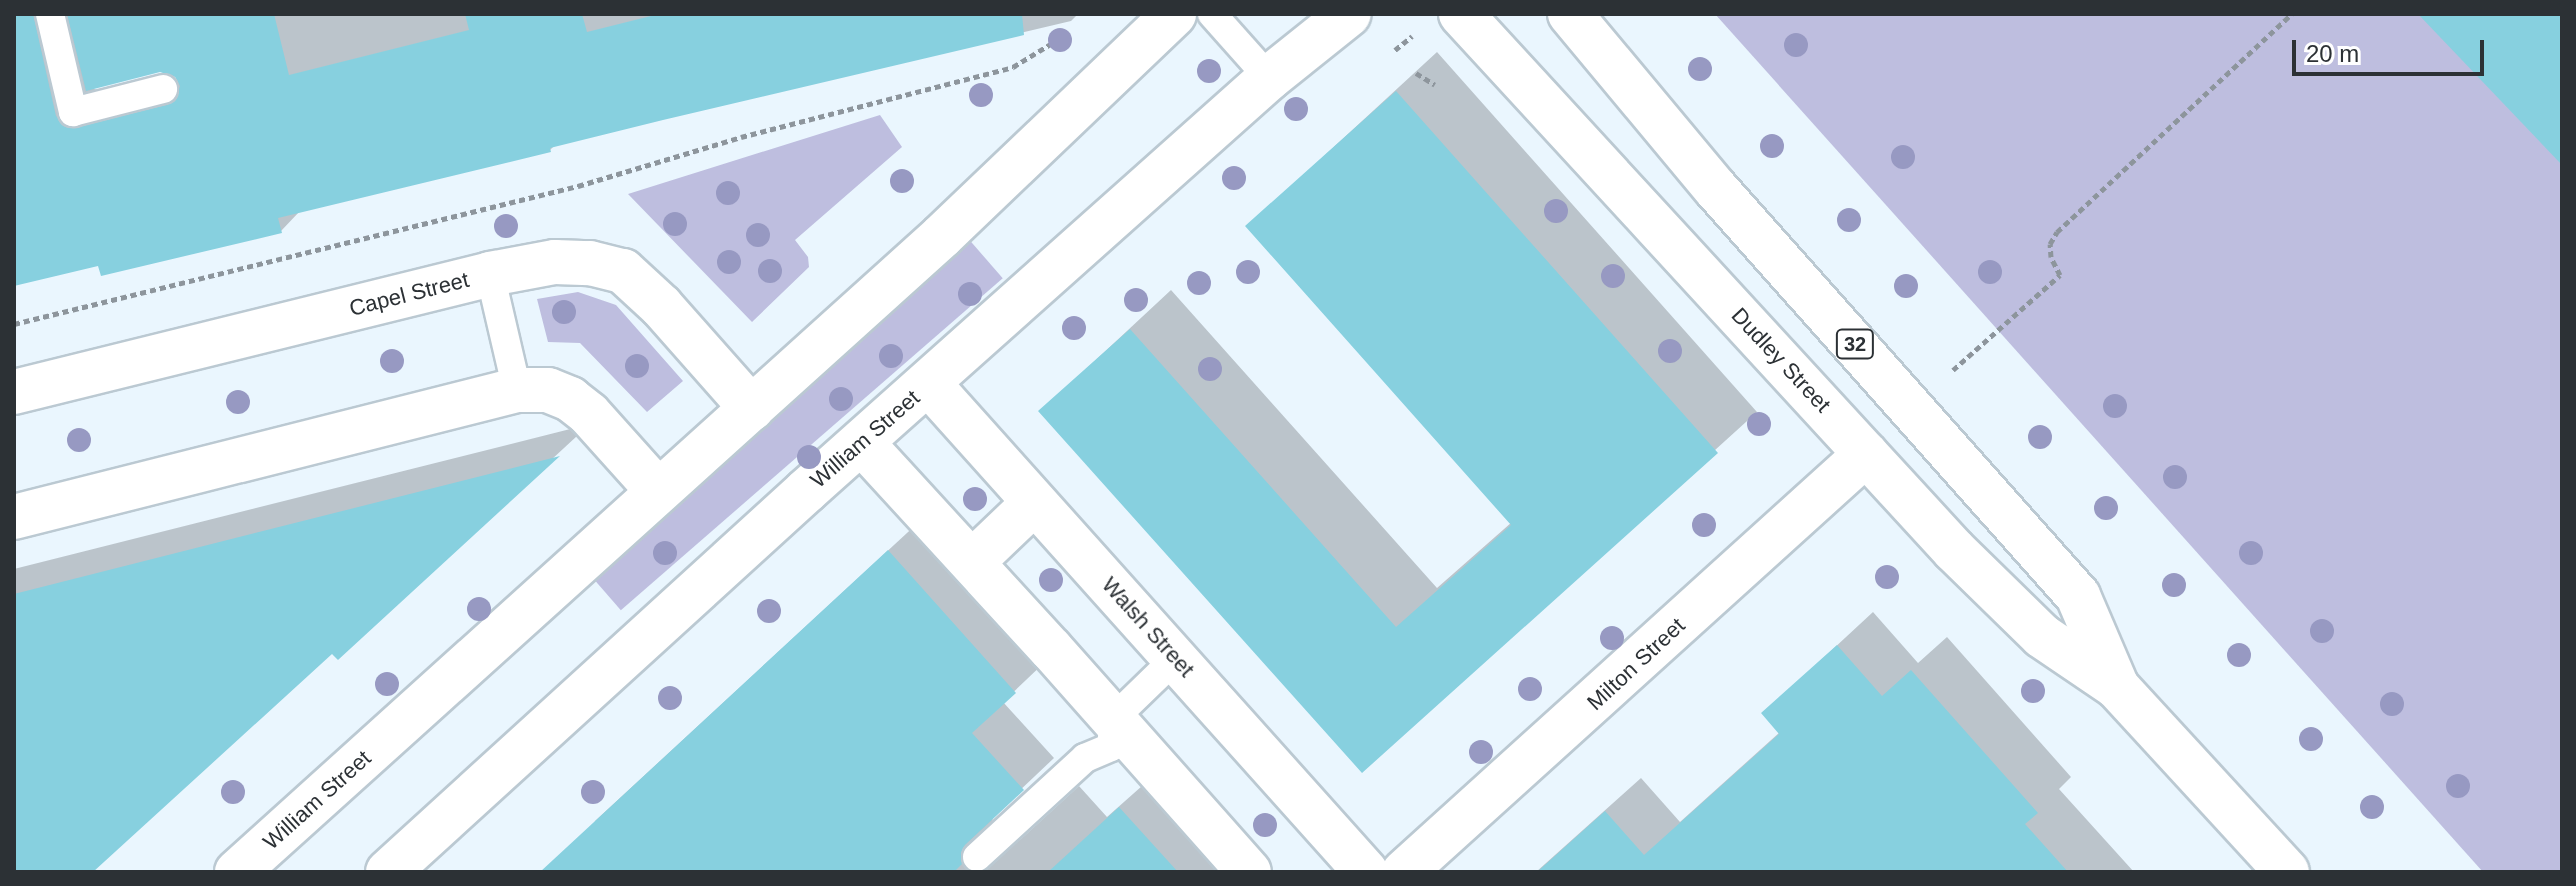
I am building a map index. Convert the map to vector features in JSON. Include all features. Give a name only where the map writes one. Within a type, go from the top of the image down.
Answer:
[{"type":"street","name":"William Street","points":[[237,872],[942,236],[1174,14]]},
{"type":"street","name":"William Street","points":[[388,872],[1269,78],[1349,14]]},
{"type":"street","name":"Dudley Street","points":[[1461,14],[1954,550],[2032,626],[2117,687],[2287,872]]},
{"type":"street","name":"Dudley Street","points":[[1570,14],[1643,105],[2078,596],[2117,687]]},
{"type":"street","name":"Capel Street","points":[[14,392],[490,274],[555,262],[590,263],[623,271],[661,306],[752,409]]},
{"type":"street","name":"Walsh Street","points":[[928,383],[1366,872]]},
{"type":"street","points":[[14,517],[517,390],[548,390],[570,399],[589,414],[658,491]]},
{"type":"street","points":[[862,443],[1114,718],[1249,872]]},
{"type":"street","name":"Milton Street","points":[[1404,872],[1866,454]]},
{"type":"street","points":[[972,562],[1034,503]]},
{"type":"lane","points":[[50,14],[73,112],[163,89]]},
{"type":"lane","points":[[1212,14],[1269,78]]},
{"type":"lane","points":[[490,274],[517,390]]},
{"type":"lane","points":[[977,857],[1085,758],[1111,747],[1114,718],[1176,658]]},
{"type":"path","points":[[1912,407],[2060,275],[2051,257],[2050,244],[2057,232],[2292,14]]},
{"type":"path","points":[[14,324],[578,186],[741,137],[1013,67],[1078,27]]},
{"type":"path","points":[[1416,73],[1435,85]]},
{"type":"shaded area","points":[[1715,14],[2562,14],[2562,872],[2483,872]]},
{"type":"shaded area","points":[[880,115],[902,147],[795,240],[808,257],[809,267],[752,322],[628,194]]},
{"type":"shaded area","points":[[966,236],[1003,278],[621,610],[584,568]]},
{"type":"shaded area","points":[[578,292],[616,305],[683,381],[647,412],[580,343],[548,342],[537,299]]},
{"type":"building","points":[[14,14],[33,14],[56,116],[69,128],[167,105],[175,101],[180,86],[175,77],[160,72],[86,91],[67,14],[274,14],[289,75],[469,30],[465,14],[582,14],[587,32],[659,14],[1022,14],[1024,35],[663,120],[550,148],[551,152],[278,218],[282,233],[101,276],[98,266],[14,286]]},
{"type":"building","points":[[2418,14],[2562,14],[2562,165]]},
{"type":"building","points":[[1396,91],[1718,453],[1362,773],[1038,411],[1130,329],[1396,627],[1511,525],[1245,226]]},
{"type":"building","points":[[560,456],[338,660],[332,654],[93,872],[14,872],[14,594]]},
{"type":"building","points":[[888,550],[1016,693],[972,733],[1024,790],[965,845],[961,853],[962,864],[954,872],[540,872]]},
{"type":"building","points":[[1837,645],[1882,696],[1911,670],[2038,813],[2025,824],[2068,872],[1537,872],[1605,811],[1644,855],[1779,734],[1761,713]]},
{"type":"building","points":[[1119,807],[1178,872],[1048,872]]}]
